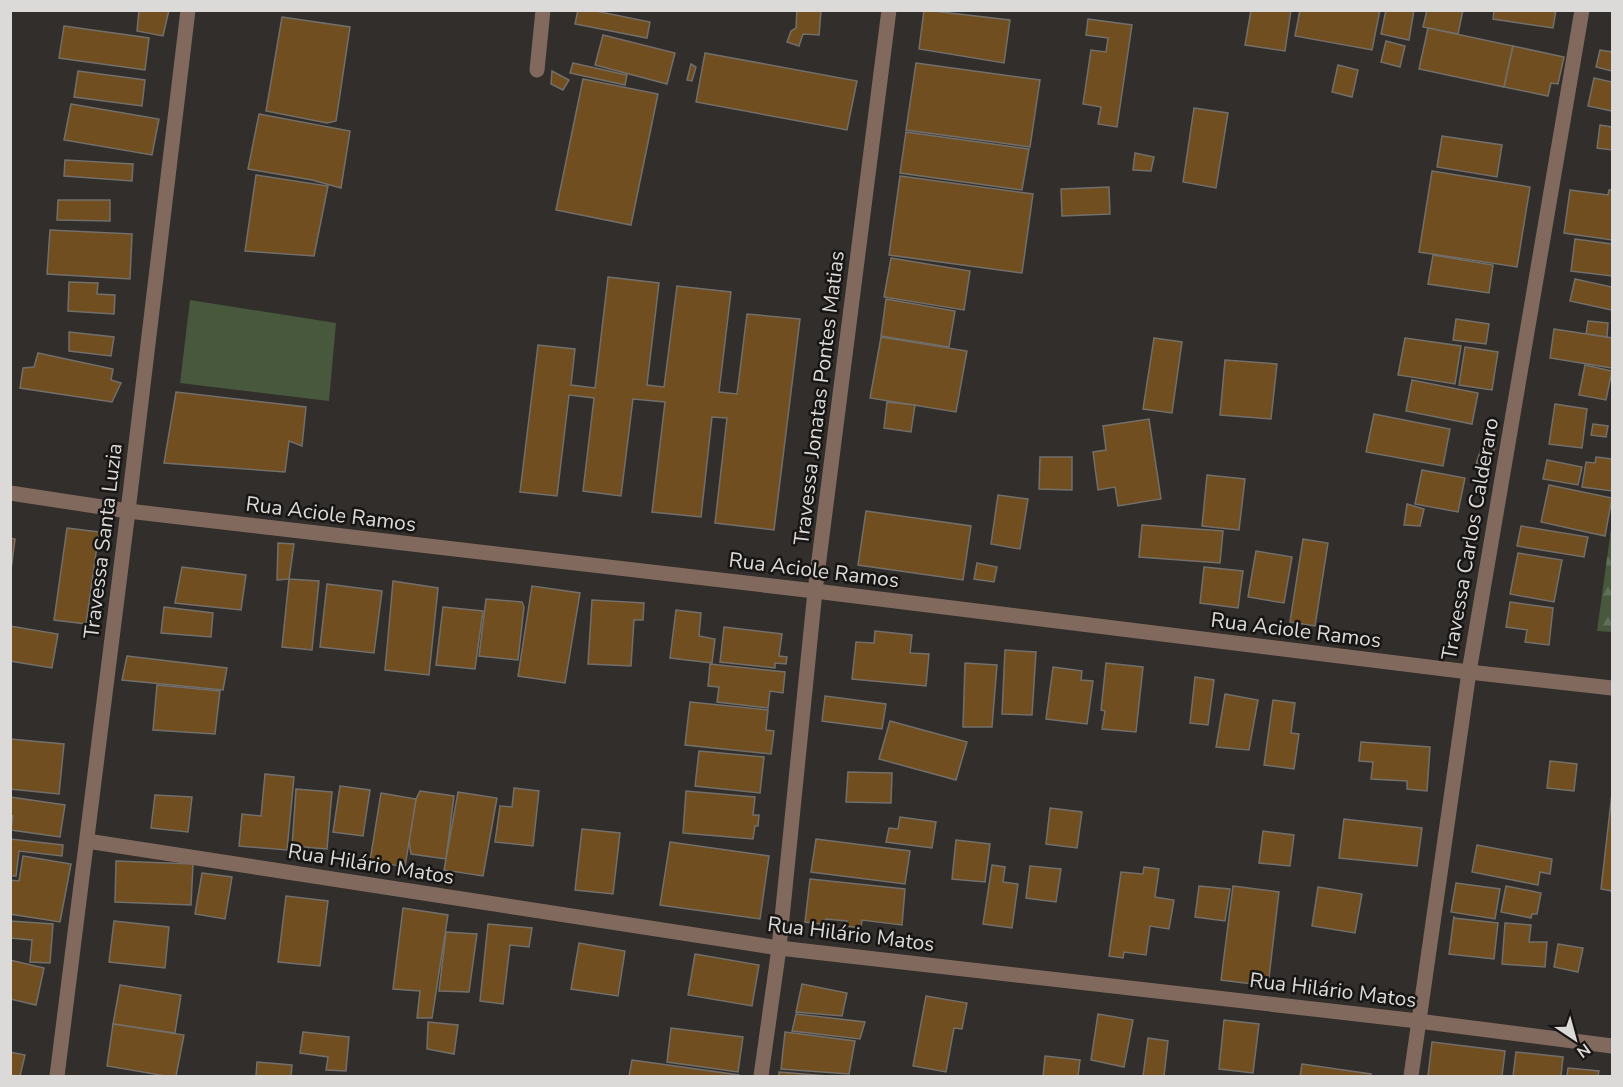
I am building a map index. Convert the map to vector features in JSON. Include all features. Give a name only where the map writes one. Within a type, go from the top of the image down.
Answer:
[{"type":"street","name":"Travessa Santa Luzia","points":[[57,1077],[188,10]]},
{"type":"street","points":[[537,70],[543,10]]},
{"type":"street","name":"Travessa Jonatas Pontes Matias","points":[[761,1077],[779,948],[815,591],[889,10]]},
{"type":"street","name":"Travessa Carlos Calderaro","points":[[1411,1077],[1469,672],[1582,10]]},
{"type":"street","name":"Rua Aciole Ramos","points":[[10,493],[128,512],[815,591],[1612,688]]},
{"type":"street","name":"Rua Hilário Matos","points":[[87,841],[779,948],[1418,1021],[1612,1046]]},
{"type":"green space","points":[[190,300],[336,323],[329,401],[180,383]]},
{"type":"green space","points":[[1612,522],[1612,632],[1597,631]]},
{"type":"building","points":[[139,10],[169,10],[163,36],[137,31]]},
{"type":"building","points":[[578,10],[591,10],[650,22],[647,38],[575,24]]},
{"type":"building","points":[[797,10],[821,11],[819,35],[803,34],[799,46],[787,42],[791,31],[796,28]]},
{"type":"building","points":[[924,10],[1010,20],[1004,63],[919,49]]},
{"type":"building","points":[[1251,10],[1291,10],[1285,51],[1245,45]]},
{"type":"building","points":[[1300,10],[1380,10],[1372,50],[1295,36]]},
{"type":"building","points":[[1386,10],[1414,10],[1409,40],[1381,34]]},
{"type":"building","points":[[1427,10],[1463,10],[1458,34],[1423,27]]},
{"type":"building","points":[[1494,10],[1556,10],[1553,28],[1493,19]]},
{"type":"building","points":[[282,17],[350,27],[336,121],[327,123],[266,111]]},
{"type":"building","points":[[1088,19],[1132,25],[1117,127],[1098,124],[1101,107],[1083,104],[1091,50],[1106,52],[1108,38],[1086,35]]},
{"type":"building","points":[[64,26],[149,38],[145,70],[59,58]]},
{"type":"building","points":[[1428,28],[1513,46],[1504,87],[1419,69]]},
{"type":"building","points":[[603,35],[675,53],[667,84],[595,65]]},
{"type":"building","points":[[1386,41],[1405,46],[1400,67],[1381,62]]},
{"type":"building","points":[[1513,46],[1564,57],[1558,84],[1551,83],[1548,96],[1504,87]]},
{"type":"building","points":[[1600,50],[1612,52],[1612,71],[1596,67]]},
{"type":"building","points":[[705,53],[857,81],[847,130],[696,102]]},
{"type":"building","points":[[573,63],[627,75],[625,85],[570,73]]},
{"type":"building","points":[[916,63],[1040,80],[1030,147],[906,130]]},
{"type":"building","points":[[691,64],[696,67],[692,81],[687,80]]},
{"type":"building","points":[[1338,65],[1358,70],[1352,97],[1332,92]]},
{"type":"building","points":[[78,71],[145,80],[142,106],[74,97]]},
{"type":"building","points":[[552,71],[569,80],[563,90],[551,84]]},
{"type":"building","points":[[1594,78],[1612,82],[1612,111],[1588,106]]},
{"type":"building","points":[[583,79],[658,94],[631,225],[556,210]]},
{"type":"building","points":[[71,104],[159,119],[152,155],[64,140]]},
{"type":"building","points":[[1194,108],[1228,113],[1216,188],[1183,182]]},
{"type":"building","points":[[259,114],[350,131],[341,188],[312,180],[248,169]]},
{"type":"building","points":[[1600,125],[1612,127],[1612,150],[1597,148]]},
{"type":"building","points":[[906,132],[1029,149],[1022,190],[900,173]]},
{"type":"building","points":[[1442,136],[1502,145],[1497,177],[1437,167]]},
{"type":"building","points":[[1135,153],[1154,157],[1151,171],[1133,170]]},
{"type":"building","points":[[65,160],[133,164],[132,181],[64,176]]},
{"type":"building","points":[[1432,171],[1530,187],[1517,267],[1419,252]]},
{"type":"building","points":[[256,175],[328,186],[314,256],[245,251]]},
{"type":"building","points":[[900,176],[1033,194],[1022,273],[889,255]]},
{"type":"building","points":[[1109,187],[1110,214],[1062,216],[1061,189]]},
{"type":"building","points":[[1570,190],[1608,195],[1609,190],[1612,190],[1612,240],[1564,233]]},
{"type":"building","points":[[58,200],[110,200],[110,221],[57,220]]},
{"type":"building","points":[[50,230],[132,234],[130,279],[47,274]]},
{"type":"building","points":[[1575,239],[1612,244],[1612,276],[1571,271]]},
{"type":"building","points":[[1433,255],[1493,265],[1489,293],[1428,284]]},
{"type":"building","points":[[891,258],[970,271],[964,310],[884,297]]},
{"type":"building","points":[[608,277],[659,283],[647,385],[664,387],[677,286],[731,292],[719,392],[737,394],[747,314],[800,319],[774,530],[715,523],[727,418],[712,417],[701,517],[652,512],[665,402],[633,399],[621,496],[583,491],[594,398],[569,395],[557,496],[520,492],[538,345],[575,349],[571,385],[595,388]]},
{"type":"building","points":[[1575,279],[1612,287],[1612,310],[1570,301]]},
{"type":"building","points":[[69,282],[98,283],[97,294],[115,295],[114,314],[68,311]]},
{"type":"building","points":[[886,299],[955,311],[949,347],[881,336]]},
{"type":"building","points":[[1456,319],[1489,324],[1486,344],[1453,340]]},
{"type":"building","points":[[1588,321],[1608,323],[1607,337],[1586,334]]},
{"type":"building","points":[[1554,329],[1612,338],[1612,368],[1550,358]]},
{"type":"building","points":[[69,332],[114,337],[111,356],[69,351]]},
{"type":"building","points":[[881,337],[967,351],[956,412],[870,398]]},
{"type":"building","points":[[1154,338],[1182,342],[1172,413],[1143,409]]},
{"type":"building","points":[[1405,338],[1461,346],[1455,384],[1398,375]]},
{"type":"building","points":[[1465,347],[1498,352],[1492,390],[1459,385]]},
{"type":"building","points":[[38,353],[113,369],[111,380],[121,383],[112,402],[20,388],[23,368],[34,367]]},
{"type":"building","points":[[1225,360],[1277,364],[1271,419],[1220,415]]},
{"type":"building","points":[[1585,365],[1612,371],[1606,400],[1579,395]]},
{"type":"building","points":[[1412,380],[1478,393],[1472,424],[1406,411]]},
{"type":"building","points":[[176,392],[306,407],[302,446],[289,441],[285,472],[164,463]]},
{"type":"building","points":[[887,402],[915,405],[911,432],[884,428]]},
{"type":"building","points":[[1555,404],[1587,409],[1582,448],[1549,444]]},
{"type":"building","points":[[1374,414],[1450,429],[1443,466],[1366,452]]},
{"type":"building","points":[[1149,419],[1161,499],[1118,506],[1115,487],[1098,490],[1093,452],[1106,450],[1103,426]]},
{"type":"building","points":[[1593,424],[1608,426],[1606,437],[1591,435]]},
{"type":"building","points":[[1483,443],[1495,446],[1490,465],[1476,464]]},
{"type":"building","points":[[1040,457],[1072,457],[1072,490],[1039,489]]},
{"type":"building","points":[[1596,457],[1612,459],[1612,491],[1582,487],[1586,462],[1595,463]]},
{"type":"building","points":[[1547,460],[1582,467],[1578,485],[1543,479]]},
{"type":"building","points":[[1422,470],[1465,478],[1458,512],[1415,504]]},
{"type":"building","points":[[1207,475],[1245,479],[1239,530],[1202,526]]},
{"type":"building","points":[[1549,485],[1612,498],[1605,536],[1541,522]]},
{"type":"building","points":[[998,495],[1028,499],[1020,549],[991,544]]},
{"type":"building","points":[[1407,504],[1424,509],[1420,526],[1404,525]]},
{"type":"building","points":[[866,511],[971,526],[963,580],[858,565]]},
{"type":"building","points":[[1142,525],[1223,531],[1220,563],[1139,557]]},
{"type":"building","points":[[1521,526],[1588,537],[1584,557],[1517,546]]},
{"type":"building","points":[[67,528],[99,532],[86,624],[54,620]]},
{"type":"building","points":[[10,538],[15,539],[10,578]]},
{"type":"building","points":[[1303,539],[1328,543],[1315,626],[1290,622]]},
{"type":"building","points":[[278,543],[294,544],[289,579],[277,580]]},
{"type":"building","points":[[1256,551],[1292,557],[1284,603],[1248,597]]},
{"type":"building","points":[[1518,553],[1562,560],[1554,602],[1510,594]]},
{"type":"building","points":[[977,563],[997,567],[994,582],[974,579]]},
{"type":"building","points":[[182,567],[246,575],[241,610],[175,603]]},
{"type":"building","points":[[1204,567],[1243,571],[1238,608],[1200,603]]},
{"type":"building","points":[[289,579],[319,581],[312,650],[282,647]]},
{"type":"building","points":[[393,581],[438,588],[429,675],[385,670]]},
{"type":"building","points":[[327,584],[382,591],[374,653],[320,647]]},
{"type":"building","points":[[532,586],[580,593],[565,683],[518,676]]},
{"type":"building","points":[[486,599],[522,602],[524,607],[518,660],[479,656]]},
{"type":"building","points":[[592,600],[644,603],[643,620],[634,620],[631,666],[588,664]]},
{"type":"building","points":[[1510,602],[1553,608],[1549,645],[1525,642],[1527,630],[1506,627]]},
{"type":"building","points":[[164,607],[213,613],[211,637],[161,633]]},
{"type":"building","points":[[443,607],[483,611],[475,669],[436,665]]},
{"type":"building","points":[[676,610],[701,613],[699,636],[715,639],[712,663],[670,658]]},
{"type":"building","points":[[10,626],[58,634],[52,668],[10,661]]},
{"type":"building","points":[[724,627],[782,634],[779,656],[787,657],[786,664],[775,663],[775,668],[720,662]]},
{"type":"building","points":[[875,631],[912,635],[910,653],[929,654],[926,686],[852,679],[856,642],[874,643]]},
{"type":"building","points":[[1005,650],[1036,652],[1032,715],[1002,714]]},
{"type":"building","points":[[127,656],[227,668],[223,690],[122,680]]},
{"type":"building","points":[[965,663],[997,665],[992,727],[963,727]]},
{"type":"building","points":[[1106,663],[1143,667],[1136,732],[1102,729],[1105,711],[1101,710]]},
{"type":"building","points":[[710,664],[785,672],[783,693],[770,691],[768,708],[717,702],[719,687],[708,686]]},
{"type":"building","points":[[1053,667],[1082,671],[1081,680],[1093,681],[1087,724],[1046,719]]},
{"type":"building","points":[[1195,677],[1214,680],[1208,725],[1190,723]]},
{"type":"building","points":[[157,685],[220,691],[215,734],[153,730]]},
{"type":"building","points":[[1225,694],[1258,700],[1249,750],[1216,747]]},
{"type":"building","points":[[825,696],[886,704],[882,729],[822,721]]},
{"type":"building","points":[[1273,700],[1295,703],[1291,733],[1299,734],[1294,769],[1264,765]]},
{"type":"building","points":[[690,702],[768,710],[766,730],[774,731],[771,754],[685,745]]},
{"type":"building","points":[[890,721],[967,742],[956,780],[879,759]]},
{"type":"building","points":[[10,739],[64,744],[59,794],[10,789]]},
{"type":"building","points":[[1361,742],[1430,747],[1427,791],[1407,789],[1407,781],[1371,779],[1373,762],[1359,761]]},
{"type":"building","points":[[699,751],[764,757],[760,793],[695,786]]},
{"type":"building","points":[[1550,761],[1577,764],[1574,791],[1547,788]]},
{"type":"building","points":[[848,772],[892,773],[891,803],[846,802]]},
{"type":"building","points":[[265,774],[294,777],[287,850],[239,846],[242,814],[261,816]]},
{"type":"building","points":[[340,786],[370,790],[363,836],[333,832]]},
{"type":"building","points":[[514,788],[539,791],[533,846],[495,842],[500,806],[512,807]]},
{"type":"building","points":[[296,789],[332,792],[327,849],[292,846]]},
{"type":"building","points":[[420,791],[454,796],[446,859],[411,854],[409,841],[416,799]]},
{"type":"building","points":[[686,791],[755,797],[753,815],[759,815],[753,839],[683,833]]},
{"type":"building","points":[[458,792],[497,798],[483,876],[444,870]]},
{"type":"building","points":[[381,793],[416,799],[405,867],[370,861]]},
{"type":"building","points":[[1612,793],[1612,891],[1601,889]]},
{"type":"building","points":[[155,795],[192,797],[188,832],[151,828]]},
{"type":"building","points":[[10,797],[65,805],[60,837],[11,830],[13,816],[10,815]]},
{"type":"building","points":[[1050,808],[1082,812],[1077,848],[1046,844]]},
{"type":"building","points":[[900,817],[936,822],[932,848],[886,842],[889,828],[898,829]]},
{"type":"building","points":[[1344,819],[1422,828],[1417,866],[1339,858]]},
{"type":"building","points":[[582,829],[620,833],[613,894],[575,890]]},
{"type":"building","points":[[1263,831],[1294,835],[1290,866],[1259,863]]},
{"type":"building","points":[[10,839],[63,845],[62,856],[19,851],[16,876],[10,876]]},
{"type":"building","points":[[816,839],[910,851],[905,884],[811,872]]},
{"type":"building","points":[[956,840],[990,844],[985,882],[952,879]]},
{"type":"building","points":[[670,842],[769,856],[760,919],[660,905]]},
{"type":"building","points":[[1477,845],[1552,859],[1550,874],[1540,872],[1538,885],[1472,872]]},
{"type":"building","points":[[23,856],[71,864],[60,922],[10,914],[10,880],[19,881]]},
{"type":"building","points":[[116,861],[193,864],[191,905],[115,902]]},
{"type":"building","points":[[992,865],[1005,867],[1003,882],[1018,884],[1012,928],[983,924]]},
{"type":"building","points":[[1030,866],[1061,869],[1056,902],[1026,898]]},
{"type":"building","points":[[1144,867],[1159,869],[1155,897],[1174,900],[1169,929],[1150,926],[1146,955],[1124,952],[1123,958],[1109,956],[1121,872],[1143,874]]},
{"type":"building","points":[[202,873],[232,877],[225,919],[195,914]]},
{"type":"building","points":[[810,879],[905,889],[902,925],[862,920],[861,928],[846,926],[847,921],[826,919],[822,924],[805,922]]},
{"type":"building","points":[[1456,883],[1500,889],[1495,919],[1451,912]]},
{"type":"building","points":[[1199,886],[1230,889],[1225,921],[1195,917]]},
{"type":"building","points":[[1233,886],[1279,892],[1268,986],[1221,980]]},
{"type":"building","points":[[1506,886],[1541,893],[1537,914],[1532,914],[1531,918],[1501,912]]},
{"type":"building","points":[[1318,887],[1362,894],[1355,933],[1312,926]]},
{"type":"building","points":[[286,896],[328,901],[320,966],[278,962]]},
{"type":"building","points":[[403,908],[448,915],[432,1018],[417,1018],[420,991],[393,989]]},
{"type":"building","points":[[1454,916],[1454,918],[1498,923],[1494,959],[1449,954]]},
{"type":"building","points":[[10,921],[53,924],[50,963],[30,962],[32,940],[10,938]]},
{"type":"building","points":[[114,921],[169,927],[165,968],[109,962]]},
{"type":"building","points":[[1505,923],[1531,925],[1529,942],[1547,942],[1545,967],[1502,964]]},
{"type":"building","points":[[488,924],[532,928],[529,947],[510,945],[503,1004],[480,1001]]},
{"type":"building","points":[[446,932],[477,934],[469,992],[439,991]]},
{"type":"building","points":[[579,943],[625,951],[618,996],[571,989]]},
{"type":"building","points":[[1558,944],[1583,948],[1578,972],[1554,967]]},
{"type":"building","points":[[695,954],[759,965],[752,1006],[688,995]]},
{"type":"building","points":[[10,960],[44,968],[36,1005],[10,999]]},
{"type":"building","points":[[802,984],[847,993],[842,1016],[796,1012]]},
{"type":"building","points":[[120,985],[181,995],[175,1033],[113,1024]]},
{"type":"building","points":[[926,996],[967,1003],[962,1029],[954,1028],[946,1072],[913,1066]]},
{"type":"building","points":[[796,1014],[865,1022],[860,1039],[792,1031]]},
{"type":"building","points":[[1098,1014],[1133,1020],[1124,1067],[1091,1060]]},
{"type":"building","points":[[1224,1020],[1259,1024],[1253,1073],[1219,1069]]},
{"type":"building","points":[[428,1022],[458,1025],[454,1054],[427,1049]]},
{"type":"building","points":[[113,1024],[184,1035],[176,1076],[107,1066]]},
{"type":"building","points":[[671,1028],[743,1037],[738,1072],[667,1062]]},
{"type":"building","points":[[303,1032],[349,1037],[346,1071],[326,1070],[328,1057],[300,1053]]},
{"type":"building","points":[[785,1032],[855,1041],[849,1074],[781,1069]]},
{"type":"building","points":[[1148,1038],[1168,1041],[1164,1076],[1143,1076]]},
{"type":"building","points":[[1432,1042],[1505,1051],[1502,1076],[1428,1076]]},
{"type":"building","points":[[10,1052],[25,1055],[20,1076],[10,1075]]},
{"type":"building","points":[[1516,1052],[1563,1057],[1561,1076],[1513,1076]]},
{"type":"building","points":[[1045,1056],[1080,1060],[1078,1076],[1043,1076]]},
{"type":"building","points":[[632,1060],[739,1075],[739,1076],[629,1076]]},
{"type":"building","points":[[257,1062],[292,1065],[291,1076],[256,1076]]},
{"type":"building","points":[[1302,1064],[1371,1074],[1371,1076],[1300,1076]]},
{"type":"building","points":[[1568,1068],[1599,1071],[1598,1076],[1567,1076]]},
{"type":"building","points":[[779,1072],[828,1076],[779,1076]]}]
